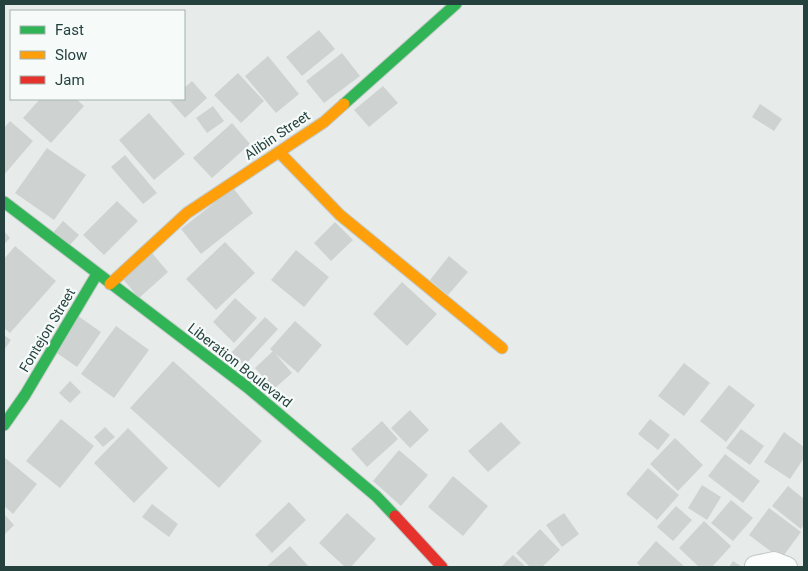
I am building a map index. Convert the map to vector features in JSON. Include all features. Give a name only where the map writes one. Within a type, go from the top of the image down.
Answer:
[{"type":"street","name":"Alibin Street","points":[[110,284],[186,212],[280,153],[324,122],[456,4]]},
{"type":"street","points":[[280,153],[340,215],[502,348]]},
{"type":"street","name":"Liberation Boulevard","points":[[4,202],[246,387],[376,496],[442,567]]},
{"type":"street","name":"Fontejon Street","points":[[4,425],[26,395],[97,274]]},
{"type":"street","points":[[755,566],[774,562],[787,567]]},
{"type":"building","points":[[319,30],[335,49],[302,76],[286,57]]},
{"type":"building","points":[[342,53],[360,76],[324,103],[306,81]]},
{"type":"building","points":[[268,56],[299,94],[276,113],[245,76]]},
{"type":"building","points":[[238,73],[264,101],[241,123],[214,95]]},
{"type":"building","points":[[192,81],[207,98],[185,118],[170,101],[185,100],[185,87]]},
{"type":"building","points":[[383,86],[398,103],[369,127],[354,110]]},
{"type":"building","points":[[39,100],[77,100],[84,106],[51,143],[23,118]]},
{"type":"building","points":[[760,104],[782,119],[774,131],[752,117]]},
{"type":"building","points":[[213,106],[224,121],[207,133],[196,118]]},
{"type":"building","points":[[149,113],[185,154],[154,180],[119,140]]},
{"type":"building","points":[[10,121],[33,141],[4,175],[4,128]]},
{"type":"building","points":[[232,123],[250,144],[212,178],[193,158]]},
{"type":"building","points":[[47,148],[86,175],[54,220],[15,193]]},
{"type":"building","points":[[125,155],[157,193],[143,204],[111,167]]},
{"type":"building","points":[[233,188],[253,213],[201,254],[181,229]]},
{"type":"building","points":[[117,201],[138,221],[104,255],[83,235]]},
{"type":"building","points":[[63,221],[79,235],[68,247],[52,234]]},
{"type":"building","points":[[335,222],[353,240],[331,261],[314,243]]},
{"type":"building","points":[[4,231],[10,238],[4,244]]},
{"type":"building","points":[[225,242],[255,273],[216,310],[186,279]]},
{"type":"building","points":[[15,246],[56,281],[10,333],[4,328],[4,259]]},
{"type":"building","points":[[296,250],[329,277],[304,307],[271,280]]},
{"type":"building","points":[[152,253],[168,272],[139,298],[122,278]]},
{"type":"building","points":[[449,256],[468,272],[448,295],[430,280]]},
{"type":"building","points":[[402,282],[437,314],[407,346],[373,314]]},
{"type":"building","points":[[235,298],[257,318],[234,343],[213,322]]},
{"type":"building","points":[[78,316],[101,332],[77,367],[54,351]]},
{"type":"building","points":[[265,317],[278,329],[244,366],[230,354]]},
{"type":"building","points":[[295,321],[322,345],[298,373],[270,349]]},
{"type":"building","points":[[116,326],[149,350],[114,398],[81,374]]},
{"type":"building","points":[[4,335],[11,340],[4,350]]},
{"type":"building","points":[[273,351],[292,373],[274,389],[255,368]]},
{"type":"building","points":[[173,361],[262,441],[219,488],[130,408]]},
{"type":"building","points":[[684,363],[710,383],[684,416],[658,396]]},
{"type":"building","points":[[70,381],[81,392],[70,403],[59,393]]},
{"type":"building","points":[[729,385],[755,405],[726,442],[700,421]]},
{"type":"building","points":[[410,410],[429,430],[410,448],[391,428]]},
{"type":"building","points":[[61,419],[94,446],[60,488],[26,461]]},
{"type":"building","points":[[650,419],[670,435],[658,450],[638,434]]},
{"type":"building","points":[[382,421],[398,439],[367,467],[351,449]]},
{"type":"building","points":[[501,422],[521,443],[488,472],[468,451]]},
{"type":"building","points":[[105,427],[115,437],[103,447],[94,437]]},
{"type":"building","points":[[128,428],[168,468],[134,503],[94,463]]},
{"type":"building","points":[[741,429],[764,446],[750,465],[726,448]]},
{"type":"building","points":[[784,432],[804,447],[804,458],[790,479],[764,462]]},
{"type":"building","points":[[675,438],[703,465],[678,491],[650,464]]},
{"type":"building","points":[[399,450],[428,475],[401,506],[373,481]]},
{"type":"building","points":[[725,454],[760,481],[743,503],[708,476]]},
{"type":"building","points":[[4,457],[37,484],[13,514],[4,506]]},
{"type":"building","points":[[648,468],[679,495],[657,520],[626,494]]},
{"type":"building","points":[[453,476],[488,506],[463,536],[428,507]]},
{"type":"building","points":[[702,485],[721,497],[707,520],[688,508]]},
{"type":"building","points":[[788,486],[804,499],[804,525],[801,529],[772,506]]},
{"type":"building","points":[[731,500],[753,518],[733,541],[711,523]]},
{"type":"building","points":[[289,502],[306,520],[272,553],[255,535]]},
{"type":"building","points":[[152,504],[178,524],[169,537],[142,517]]},
{"type":"building","points":[[676,506],[692,520],[673,541],[657,527]]},
{"type":"building","points":[[769,508],[801,532],[781,559],[749,535]]},
{"type":"building","points":[[347,513],[376,539],[351,567],[345,567],[319,543]]},
{"type":"building","points":[[564,513],[579,534],[562,547],[546,525]]},
{"type":"building","points":[[4,514],[14,525],[4,535]]},
{"type":"building","points":[[704,521],[731,546],[712,567],[699,567],[679,548]]},
{"type":"building","points":[[540,529],[560,550],[542,567],[530,567],[516,553]]},
{"type":"building","points":[[656,541],[685,567],[641,567],[637,563]]},
{"type":"building","points":[[290,546],[309,567],[266,567]]},
{"type":"building","points":[[513,555],[526,567],[501,567]]},
{"type":"building","points":[[733,561],[742,567],[729,567]]},
{"type":"traffic: fast","points":[[344,104],[456,4]]},
{"type":"traffic: fast","points":[[4,202],[247,387],[376,496],[395,516]]},
{"type":"traffic: fast","points":[[4,425],[25,395],[97,274]]},
{"type":"traffic: slow","points":[[110,284],[187,213],[324,122],[344,104]]},
{"type":"traffic: slow","points":[[280,153],[340,215],[502,348]]},
{"type":"traffic: jam","points":[[395,516],[442,567]]}]
